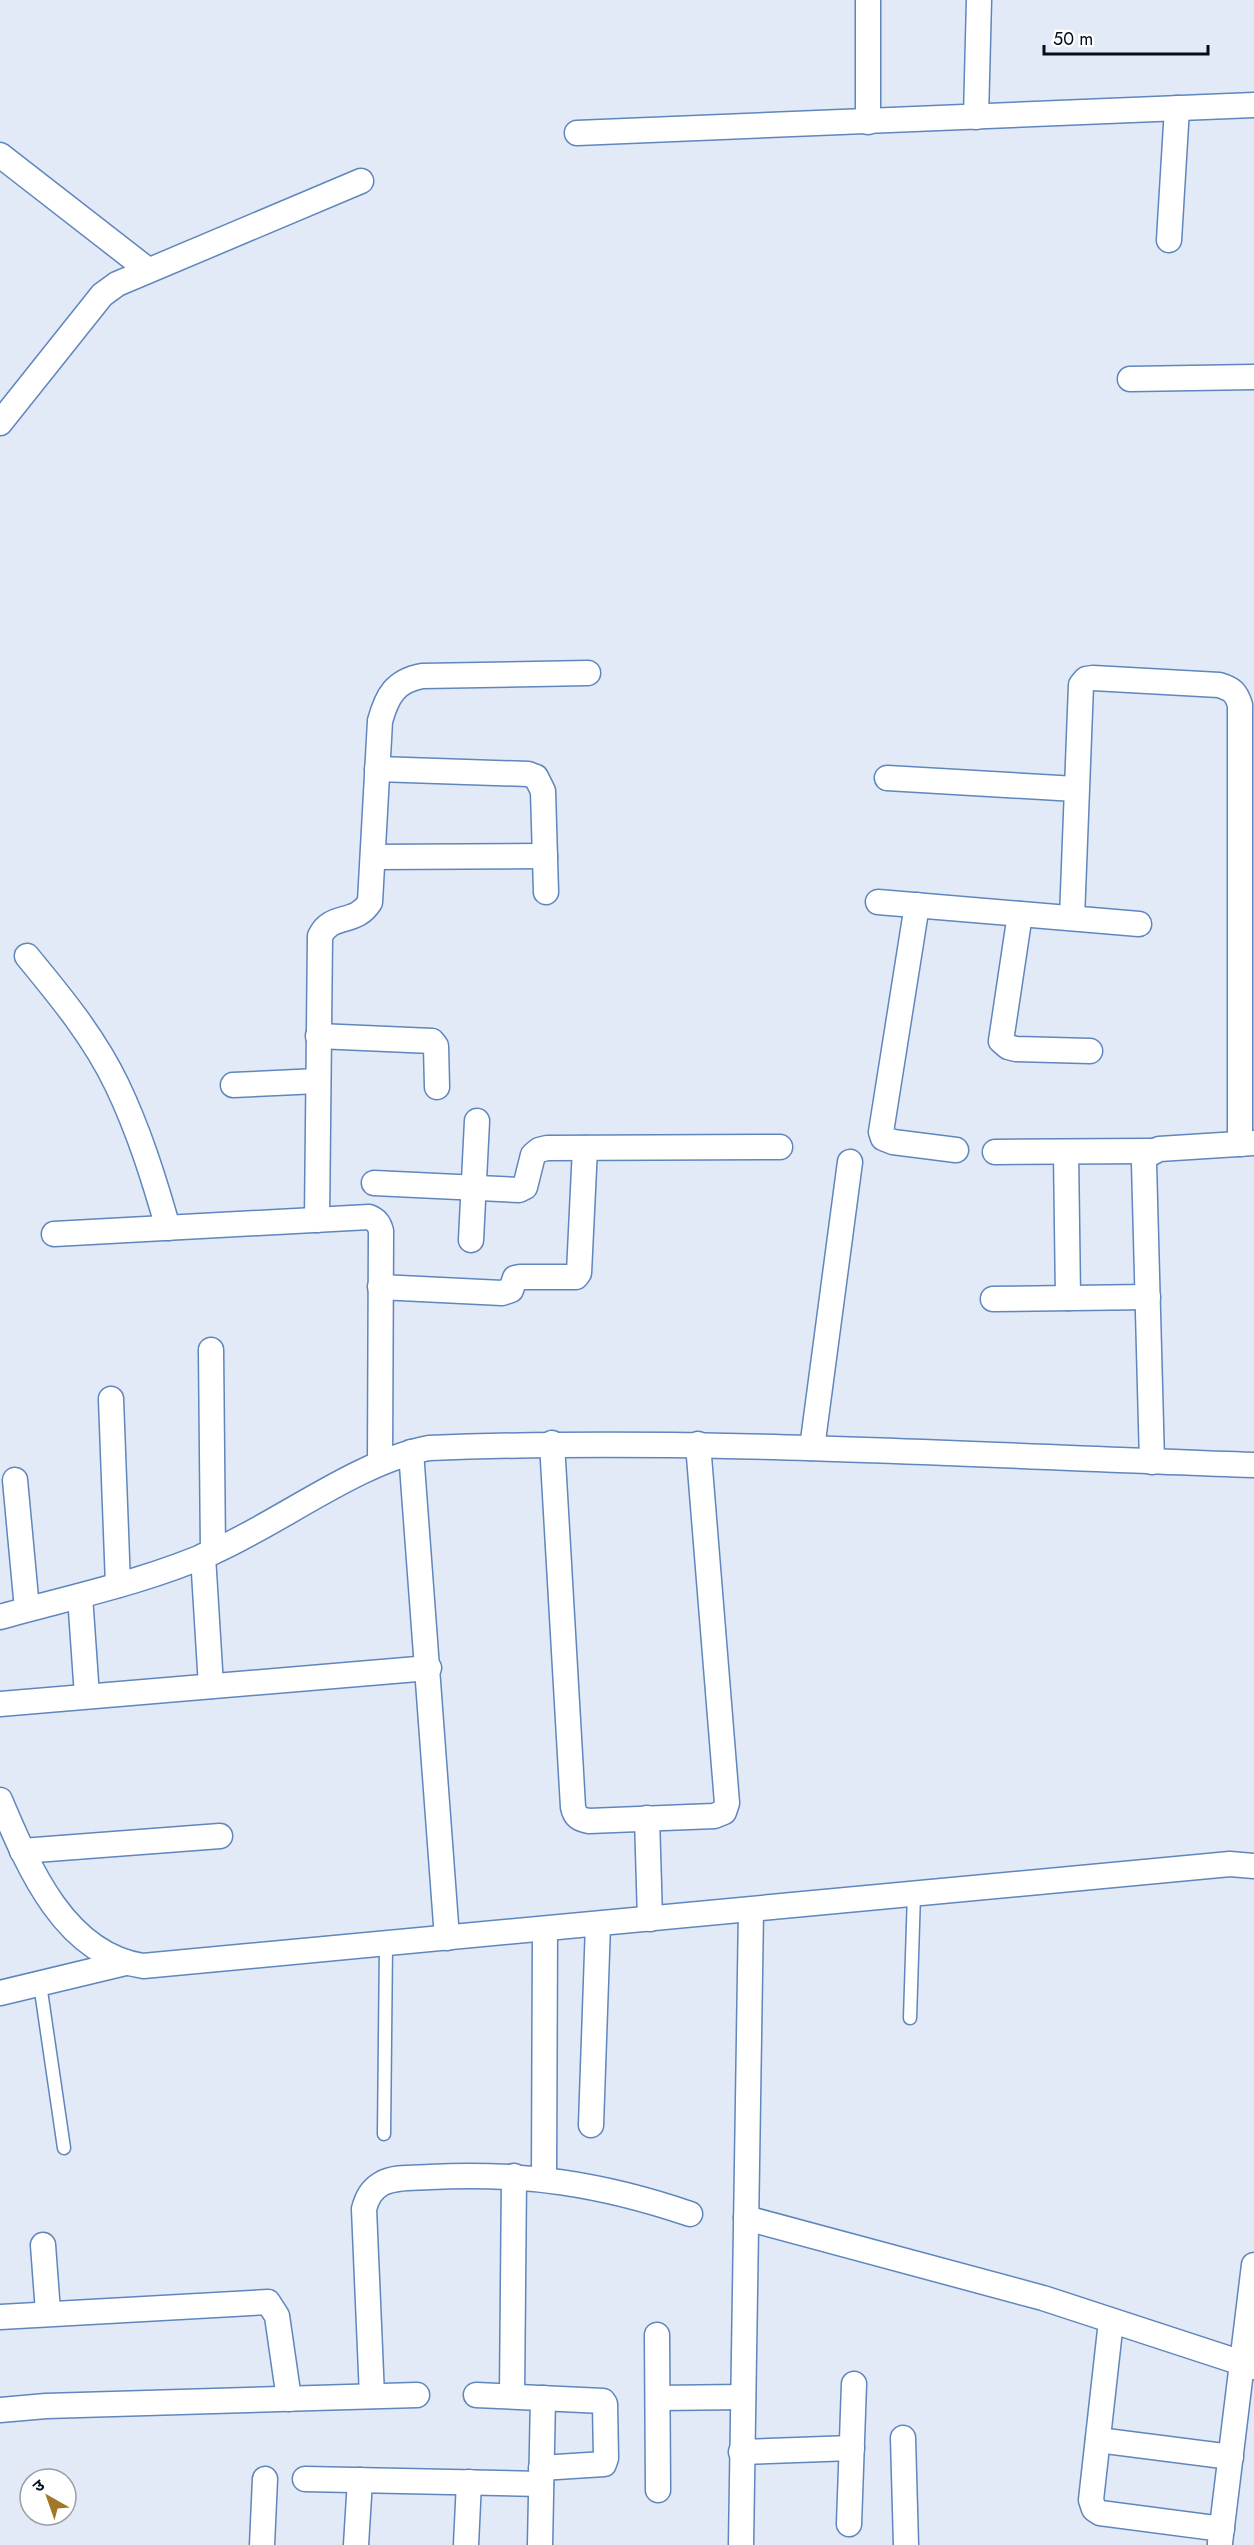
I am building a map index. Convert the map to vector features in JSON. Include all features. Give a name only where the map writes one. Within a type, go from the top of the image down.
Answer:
[{"type":"street","points":[[868,0],[868,122]]},
{"type":"street","points":[[976,117],[979,0]]},
{"type":"street","points":[[577,133],[1254,105]]},
{"type":"street","points":[[1169,240],[1177,108]]},
{"type":"street","points":[[0,155],[148,270]]},
{"type":"street","points":[[4,414],[102,295],[117,284],[361,181]]},
{"type":"street","points":[[1130,379],[1254,377]]},
{"type":"street","points":[[317,1220],[320,936],[324,927],[334,921],[356,917],[370,902],[380,721],[386,699],[395,686],[408,678],[588,673]]},
{"type":"street","points":[[995,1152],[1151,1151],[1247,1143],[1240,705],[1237,694],[1231,688],[1219,685],[1086,679],[1079,696],[1072,918]]},
{"type":"street","points":[[377,769],[528,774],[536,777],[543,791],[546,892]]},
{"type":"street","points":[[887,778],[1076,789]]},
{"type":"street","points":[[373,857],[545,856]]},
{"type":"street","points":[[878,902],[1139,924]]},
{"type":"street","points":[[917,905],[881,1132],[883,1138],[893,1142],[956,1150]]},
{"type":"street","points":[[1020,914],[1001,1041],[1008,1047],[1016,1049],[1090,1051]]},
{"type":"street","points":[[27,956],[76,1016],[116,1082],[147,1153],[168,1228]]},
{"type":"street","points":[[318,1036],[432,1041],[436,1047],[437,1087]]},
{"type":"street","points":[[233,1085],[318,1081]]},
{"type":"street","points":[[471,1240],[477,1121]]},
{"type":"street","points":[[374,1183],[474,1186],[519,1190],[525,1187],[529,1180],[533,1155],[539,1150],[780,1147]]},
{"type":"street","points":[[381,1287],[502,1293],[511,1290],[515,1278],[576,1277],[579,1273],[585,1148]]},
{"type":"street","points":[[1151,1151],[1144,1163],[1152,1462]]},
{"type":"street","points":[[1066,1152],[1068,1298]]},
{"type":"street","points":[[812,1448],[850,1162]]},
{"type":"street","points":[[54,1234],[369,1217],[380,1224],[380,1463]]},
{"type":"street","points":[[993,1299],[1148,1297]]},
{"type":"street","points":[[211,1686],[208,1554],[212,1350]]},
{"type":"street","points":[[111,1399],[118,1585]]},
{"type":"street","points":[[552,1443],[574,1814],[579,1819],[588,1821],[714,1816],[724,1812],[727,1803],[698,1444]]},
{"type":"street","points":[[0,1617],[118,1585],[208,1554],[380,1463],[429,1448],[552,1443],[698,1444],[1254,1465]]},
{"type":"street","points":[[411,1452],[429,1668],[447,1938]]},
{"type":"street","points":[[15,1480],[27,1610]]},
{"type":"street","points":[[80,1596],[87,1696]]},
{"type":"street","points":[[0,1704],[429,1668]]},
{"type":"street","points":[[0,1800],[22,1851],[58,1910],[79,1934],[102,1953],[125,1963],[143,1966],[1230,1864],[1254,1866]]},
{"type":"street","points":[[646,1818],[650,1919]]},
{"type":"street","points":[[22,1851],[220,1836]]},
{"type":"street","points":[[741,2545],[751,1910]]},
{"type":"street","points":[[591,2125],[598,1924]]},
{"type":"street","points":[[544,2179],[545,1929]]},
{"type":"street","points":[[0,1994],[125,1963]]},
{"type":"street","points":[[512,2397],[514,2176]]},
{"type":"street","points":[[372,2396],[364,2210],[368,2197],[384,2182],[402,2179],[514,2176],[544,2179],[603,2188],[690,2214]]},
{"type":"street","points":[[746,2218],[1042,2298],[1248,2365]]},
{"type":"street","points":[[43,2245],[48,2312]]},
{"type":"street","points":[[1111,2321],[1091,2500],[1094,2509],[1100,2513],[1221,2537],[1231,2457],[1248,2365],[1254,2265]]},
{"type":"street","points":[[0,2317],[48,2312],[268,2302],[277,2316],[289,2399]]},
{"type":"street","points":[[657,2335],[658,2490]]},
{"type":"street","points":[[849,2524],[854,2384]]},
{"type":"street","points":[[305,2479],[469,2482],[541,2476],[601,2466],[606,2458],[605,2404],[603,2401],[476,2394]]},
{"type":"street","points":[[0,2410],[46,2406],[417,2395]]},
{"type":"street","points":[[657,2398],[742,2397]]},
{"type":"street","points":[[540,2545],[543,2398]]},
{"type":"street","points":[[903,2438],[906,2545]]},
{"type":"street","points":[[1098,2440],[1231,2457]]},
{"type":"street","points":[[741,2452],[852,2448]]},
{"type":"street","points":[[262,2545],[265,2478]]},
{"type":"street","points":[[356,2545],[360,2480]]},
{"type":"street","points":[[466,2545],[469,2482]]},
{"type":"lane","points":[[910,2018],[914,1894]]},
{"type":"lane","points":[[384,2134],[386,1944]]},
{"type":"lane","points":[[40,1984],[64,2148]]}]
